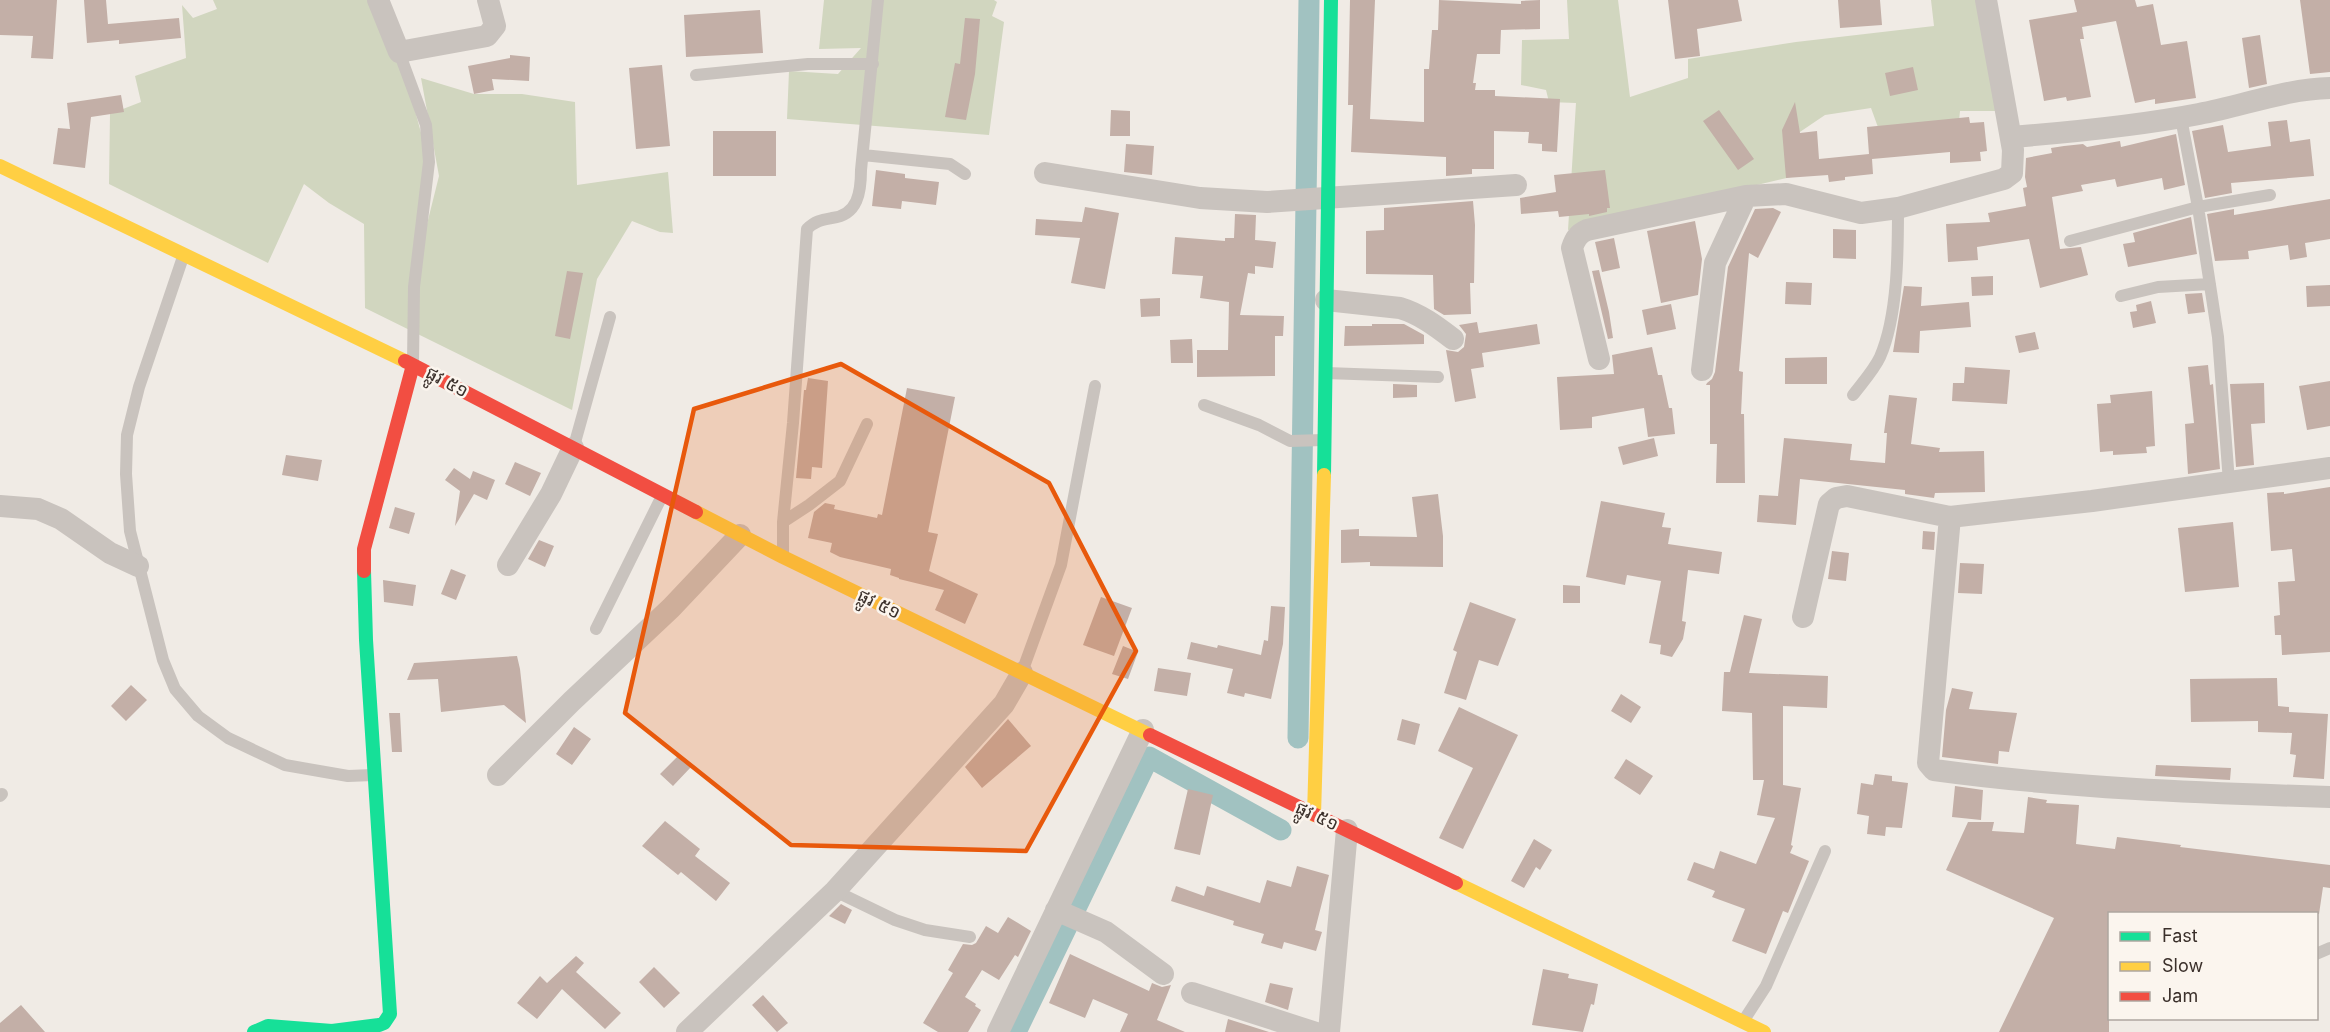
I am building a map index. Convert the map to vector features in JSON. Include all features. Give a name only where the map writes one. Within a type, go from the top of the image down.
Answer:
[{"type":"main road","points":[[1314,815],[1322,572],[1326,300],[1314,200],[1330,0]]},
{"type":"main road","name":"ផ្លូវ ៥១","points":[[0,166],[413,364],[740,535],[1347,830],[1740,1027],[1764,1032]]},
{"type":"main road","points":[[254,1032],[268,1026],[333,1031],[378,1025],[388,1019],[390,1014],[366,640],[364,549],[413,364]]},
{"type":"street","points":[[378,0],[399,51],[487,36],[495,26],[488,0]]},
{"type":"street","points":[[1599,359],[1572,248],[1580,233],[1636,218],[1746,196],[1786,194],[1861,213],[1898,208],[2004,179],[2012,173],[2011,137],[1986,0]]},
{"type":"street","points":[[2011,137],[2084,131],[2181,118],[2289,92],[2330,88]]},
{"type":"street","points":[[1045,172],[1200,198],[1267,202],[1516,185]]},
{"type":"street","points":[[1702,370],[1715,263],[1746,196]]},
{"type":"street","points":[[1326,300],[1410,310],[1430,321],[1453,339]]},
{"type":"street","points":[[508,565],[551,494],[573,448]]},
{"type":"street","points":[[1803,617],[1829,504],[1836,498],[1847,496],[1950,517],[2092,501],[2330,468]]},
{"type":"street","points":[[0,506],[38,509],[61,519],[110,553],[138,566]]},
{"type":"street","points":[[1950,517],[1928,763],[1934,770],[2015,781],[2203,793],[2330,797]]},
{"type":"street","points":[[498,775],[572,701],[671,608],[740,535]]},
{"type":"street","points":[[687,1032],[835,891],[1004,704],[1022,673]]},
{"type":"street","points":[[998,1032],[1067,914],[1143,730]]},
{"type":"street","points":[[1329,1032],[1347,830]]},
{"type":"street","points":[[1067,914],[1118,940],[1162,974]]},
{"type":"street","points":[[1192,993],[1313,1032]]},
{"type":"lane","points":[[783,556],[783,522],[793,423],[807,229],[822,219],[846,215],[854,206],[861,190],[878,0]]},
{"type":"lane","points":[[399,51],[426,125],[429,162],[414,286],[413,364]]},
{"type":"lane","points":[[696,75],[808,64],[873,64]]},
{"type":"lane","points":[[2181,118],[2198,207],[2218,337],[2229,482]]},
{"type":"lane","points":[[863,155],[950,164],[965,174]]},
{"type":"lane","points":[[2070,242],[2198,207],[2270,195]]},
{"type":"lane","points":[[1853,395],[1880,358],[1890,326],[1898,253],[1898,208]]},
{"type":"lane","points":[[184,253],[139,387],[127,435],[126,474],[130,531],[163,660],[175,689],[198,716],[228,738],[285,765],[348,776],[374,775]]},
{"type":"lane","points":[[2121,296],[2158,287],[2210,284]]},
{"type":"lane","points":[[573,448],[610,317]]},
{"type":"lane","points":[[1325,372],[1438,378]]},
{"type":"lane","points":[[1022,673],[1061,565],[1095,386]]},
{"type":"lane","points":[[1204,405],[1259,425],[1290,441],[1324,440]]},
{"type":"lane","points":[[783,522],[840,481],[867,424]]},
{"type":"lane","points":[[596,629],[663,495]]},
{"type":"lane","points":[[1740,1027],[1766,986],[1825,851]]},
{"type":"lane","points":[[835,891],[895,920],[925,930],[970,937]]},
{"type":"highlighted area","points":[[841,364],[1049,483],[1136,651],[1026,851],[791,845],[625,713],[694,409]]},
{"type":"green space","points":[[213,0],[368,0],[399,52],[429,162],[419,256],[439,176],[421,78],[474,94],[522,94],[575,102],[577,185],[668,172],[673,233],[660,232],[632,221],[597,279],[572,410],[365,308],[364,224],[329,203],[304,184],[268,263],[109,184],[110,114],[141,102],[135,76],[186,58],[182,5],[193,18],[217,9]]},
{"type":"green space","points":[[824,0],[994,0],[997,2],[992,16],[1004,22],[989,135],[787,119],[789,71],[838,74],[861,48],[819,49]]},
{"type":"green space","points":[[1567,0],[1618,0],[1630,97],[1688,78],[1688,59],[1796,42],[1934,26],[1931,0],[1984,0],[1999,111],[1960,111],[1958,131],[1883,141],[1871,108],[1825,115],[1794,136],[1791,177],[1568,230],[1576,103],[1549,102],[1546,90],[1521,85],[1522,40],[1569,39]]},
{"type":"building","points":[[0,0],[57,0],[53,59],[31,58],[33,36],[0,35]]},
{"type":"building","points":[[84,0],[106,0],[108,24],[179,18],[181,38],[119,44],[119,40],[87,43]]},
{"type":"building","points":[[1350,0],[1375,0],[1370,119],[1424,122],[1424,69],[1429,69],[1432,30],[1438,30],[1439,0],[1521,4],[1521,1],[1540,0],[1540,29],[1501,30],[1500,54],[1477,54],[1473,83],[1476,83],[1475,90],[1495,90],[1495,96],[1560,99],[1557,152],[1542,151],[1542,144],[1528,143],[1529,132],[1494,131],[1494,169],[1472,169],[1472,174],[1446,176],[1446,157],[1351,152],[1353,105],[1348,105]]},
{"type":"building","points":[[1668,0],[1738,0],[1742,21],[1697,29],[1700,56],[1675,59]]},
{"type":"building","points":[[1838,0],[1880,0],[1882,25],[1840,28]]},
{"type":"building","points":[[2074,0],[2135,0],[2137,7],[2153,4],[2161,45],[2187,41],[2196,98],[2155,104],[2155,99],[2135,103],[2116,21],[2082,27],[2084,39],[2080,39],[2091,97],[2067,101],[2066,97],[2044,101],[2029,20],[2077,12]]},
{"type":"building","points":[[2300,0],[2330,0],[2330,72],[2310,74]]},
{"type":"building","points":[[760,10],[763,53],[686,57],[684,15]]},
{"type":"building","points":[[965,18],[980,19],[975,74],[966,120],[945,117],[955,63],[960,64]]},
{"type":"building","points":[[2260,35],[2267,84],[2249,88],[2242,38]]},
{"type":"building","points":[[510,55],[530,57],[529,81],[492,79],[494,90],[474,94],[468,66],[510,58]]},
{"type":"building","points":[[662,65],[670,146],[636,149],[629,68]]},
{"type":"building","points":[[1913,67],[1918,90],[1890,96],[1885,73]]},
{"type":"building","points":[[121,95],[124,112],[91,117],[85,168],[53,164],[58,128],[70,129],[67,103]]},
{"type":"building","points":[[1795,102],[1800,133],[1817,131],[1819,159],[1869,154],[1867,127],[1969,117],[1970,123],[1984,122],[1987,151],[1980,152],[1981,161],[1950,163],[1950,152],[1872,159],[1873,174],[1845,177],[1845,180],[1829,182],[1828,175],[1786,178],[1782,130]]},
{"type":"building","points":[[1111,110],[1130,111],[1130,136],[1110,136]]},
{"type":"building","points":[[1719,110],[1754,159],[1738,170],[1703,121]]},
{"type":"building","points":[[2287,120],[2290,142],[2310,139],[2314,176],[2231,183],[2232,193],[2205,198],[2192,131],[2223,125],[2228,152],[2271,146],[2268,122]]},
{"type":"building","points":[[713,131],[776,131],[776,176],[713,176]]},
{"type":"building","points":[[2176,134],[2185,185],[2164,190],[2162,178],[2117,187],[2115,179],[2081,185],[2083,191],[2052,197],[2060,249],[2081,247],[2088,275],[2040,288],[2029,239],[1977,247],[1978,260],[1948,262],[1946,224],[1990,222],[1988,213],[2026,206],[2023,188],[2027,187],[2026,158],[2052,153],[2051,148],[2083,144],[2087,147],[2120,141],[2121,147]]},
{"type":"building","points":[[1126,144],[1154,146],[1152,175],[1124,172]]},
{"type":"building","points":[[876,170],[905,174],[905,178],[939,182],[936,205],[902,201],[901,209],[872,206]]},
{"type":"building","points":[[1605,170],[1610,208],[1607,208],[1607,212],[1589,216],[1589,214],[1559,217],[1558,211],[1521,214],[1520,198],[1556,192],[1554,175]]},
{"type":"building","points":[[2330,199],[2330,239],[2305,243],[2307,257],[2290,260],[2288,245],[2248,251],[2249,259],[2215,261],[2207,214],[2234,209],[2234,215]]},
{"type":"building","points":[[1473,201],[1474,283],[1470,283],[1471,314],[1444,315],[1434,309],[1433,275],[1366,274],[1366,231],[1384,230],[1384,208]]},
{"type":"building","points":[[1085,207],[1119,213],[1105,289],[1071,283],[1080,238],[1035,235],[1036,219],[1082,222]]},
{"type":"building","points":[[1773,208],[1781,212],[1758,258],[1749,253],[1739,371],[1743,372],[1741,414],[1744,414],[1745,483],[1716,483],[1717,444],[1710,444],[1710,385],[1706,385],[1715,372],[1728,267],[1755,209]]},
{"type":"building","points":[[1235,214],[1256,215],[1255,240],[1276,242],[1273,268],[1255,266],[1255,274],[1248,273],[1240,315],[1284,316],[1283,336],[1275,336],[1275,376],[1197,377],[1197,350],[1228,350],[1229,302],[1200,298],[1203,276],[1172,274],[1175,237],[1225,241],[1225,238],[1234,238]]},
{"type":"building","points":[[2191,217],[2197,254],[2128,267],[2123,244],[2135,242],[2133,233]]},
{"type":"building","points":[[1695,221],[1702,259],[1698,295],[1661,303],[1647,231]]},
{"type":"building","points":[[1833,229],[1856,230],[1856,259],[1833,258]]},
{"type":"building","points":[[1614,238],[1620,268],[1602,272],[1595,242]]},
{"type":"building","points":[[1599,270],[1613,338],[1608,339],[1592,271]]},
{"type":"building","points":[[567,271],[583,273],[570,339],[555,336]]},
{"type":"building","points":[[1993,276],[1993,295],[1972,296],[1971,277]]},
{"type":"building","points":[[1786,282],[1812,283],[1811,305],[1785,304]]},
{"type":"building","points":[[2330,285],[2330,306],[2307,307],[2306,286]]},
{"type":"building","points":[[1904,286],[1922,287],[1921,306],[1969,302],[1971,327],[1920,331],[1919,353],[1893,352]]},
{"type":"building","points":[[2202,293],[2205,312],[2188,314],[2185,294]]},
{"type":"building","points":[[1160,298],[1160,316],[1141,317],[1140,299]]},
{"type":"building","points":[[2151,301],[2156,323],[2133,328],[2130,312],[2137,311],[2136,305]]},
{"type":"building","points":[[1671,304],[1676,329],[1647,335],[1642,310]]},
{"type":"building","points":[[1477,322],[1479,333],[1537,324],[1540,344],[1482,353],[1484,367],[1471,369],[1476,398],[1455,402],[1446,350],[1458,352],[1464,347],[1466,334],[1459,325]]},
{"type":"building","points":[[1372,324],[1404,324],[1424,335],[1424,344],[1344,346],[1345,326],[1372,326]]},
{"type":"building","points":[[2035,332],[2039,349],[2019,353],[2015,336]]},
{"type":"building","points":[[1192,339],[1193,363],[1171,363],[1170,340]]},
{"type":"building","points":[[1652,347],[1658,375],[1662,375],[1669,408],[1672,408],[1675,434],[1648,437],[1644,408],[1592,417],[1592,428],[1560,430],[1557,377],[1614,374],[1612,355]]},
{"type":"building","points":[[1827,357],[1827,384],[1785,384],[1785,358]]},
{"type":"building","points":[[2208,365],[2210,385],[2213,384],[2220,469],[2188,474],[2185,424],[2194,423],[2188,367]]},
{"type":"building","points":[[1965,367],[2010,370],[2007,404],[1952,401],[1953,383],[1964,383]]},
{"type":"building","points":[[808,378],[828,381],[822,468],[812,467],[811,479],[796,478],[804,390],[806,390]]},
{"type":"building","points":[[2330,381],[2330,426],[2307,430],[2299,386]]},
{"type":"building","points":[[2264,383],[2265,423],[2251,424],[2254,465],[2236,467],[2230,384]]},
{"type":"building","points":[[1393,384],[1417,385],[1417,397],[1393,398]]},
{"type":"building","points":[[907,388],[955,397],[928,532],[938,534],[929,571],[978,594],[965,624],[935,610],[944,590],[899,579],[890,575],[891,569],[840,557],[830,552],[832,543],[808,538],[814,512],[825,503],[835,505],[834,509],[877,518],[878,514],[882,515]]},
{"type":"building","points":[[2152,391],[2155,446],[2146,447],[2147,453],[2113,455],[2113,451],[2100,452],[2097,404],[2111,403],[2110,395]]},
{"type":"building","points":[[1889,395],[1917,398],[1911,444],[1940,448],[1939,452],[1984,451],[1985,492],[1935,493],[1934,498],[1905,494],[1905,490],[1800,479],[1796,525],[1757,522],[1759,495],[1778,496],[1784,438],[1852,444],[1850,460],[1885,463],[1887,433],[1884,433]]},
{"type":"building","points":[[1654,438],[1658,456],[1623,465],[1618,447]]},
{"type":"building","points":[[286,455],[322,460],[318,481],[282,475]]},
{"type":"building","points":[[515,462],[541,473],[530,496],[505,484]]},
{"type":"building","points":[[454,468],[470,479],[473,471],[495,480],[487,500],[474,494],[455,526],[460,491],[445,480]]},
{"type":"building","points":[[2330,487],[2330,652],[2282,655],[2281,635],[2275,635],[2274,616],[2280,615],[2278,582],[2295,581],[2292,549],[2271,551],[2267,493],[2284,492],[2284,494]]},
{"type":"building","points":[[1438,494],[1443,536],[1443,567],[1370,566],[1370,562],[1341,563],[1341,530],[1359,529],[1359,536],[1417,537],[1412,497]]},
{"type":"building","points":[[1601,501],[1665,513],[1662,527],[1671,528],[1668,544],[1722,552],[1719,574],[1688,570],[1682,621],[1686,622],[1683,639],[1672,657],[1660,654],[1661,645],[1649,643],[1661,581],[1627,575],[1625,585],[1586,577]]},
{"type":"building","points":[[395,507],[415,513],[409,534],[389,528]]},
{"type":"building","points":[[2233,522],[2239,587],[2185,592],[2178,528]]},
{"type":"building","points":[[1923,531],[1935,532],[1934,550],[1922,549]]},
{"type":"building","points":[[539,540],[554,546],[545,567],[528,559]]},
{"type":"building","points":[[1832,551],[1849,553],[1846,581],[1828,579]]},
{"type":"building","points":[[1960,563],[1984,564],[1982,594],[1958,593]]},
{"type":"building","points":[[451,569],[466,575],[456,600],[441,594]]},
{"type":"building","points":[[383,580],[416,585],[413,606],[384,602]]},
{"type":"building","points":[[1563,585],[1580,586],[1580,603],[1563,603]]},
{"type":"building","points":[[1101,597],[1132,608],[1114,656],[1083,645]]},
{"type":"building","points":[[1470,602],[1516,619],[1498,666],[1479,660],[1466,700],[1444,693],[1457,652],[1453,650]]},
{"type":"building","points":[[1271,606],[1285,607],[1283,644],[1271,699],[1245,693],[1244,697],[1227,693],[1233,669],[1187,659],[1191,642],[1217,648],[1218,645],[1261,655],[1264,640],[1268,641]]},
{"type":"building","points":[[1744,615],[1762,619],[1749,673],[1828,676],[1827,708],[1783,706],[1783,785],[1801,788],[1790,853],[1809,861],[1788,913],[1783,911],[1766,954],[1732,941],[1745,909],[1712,897],[1715,891],[1687,880],[1694,862],[1714,869],[1720,851],[1756,864],[1775,818],[1757,815],[1764,780],[1753,780],[1752,713],[1722,711],[1724,672],[1730,672]]},
{"type":"building","points":[[1123,646],[1138,652],[1128,679],[1112,674]]},
{"type":"building","points":[[517,656],[526,723],[504,705],[441,712],[438,679],[407,680],[414,663]]},
{"type":"building","points":[[1158,668],[1191,673],[1187,696],[1154,691]]},
{"type":"building","points":[[2277,678],[2278,706],[2289,707],[2289,712],[2328,714],[2324,779],[2293,777],[2296,755],[2290,754],[2292,733],[2258,732],[2258,721],[2191,722],[2190,679]]},
{"type":"building","points":[[131,685],[147,700],[126,721],[111,706]]},
{"type":"building","points":[[1952,688],[1973,692],[1969,709],[2017,713],[2009,752],[1999,751],[1998,764],[1942,757],[1946,710]]},
{"type":"building","points":[[1621,694],[1641,707],[1631,723],[1611,711]]},
{"type":"building","points":[[1459,707],[1518,735],[1463,849],[1439,838],[1473,768],[1438,751]]},
{"type":"building","points":[[389,713],[400,713],[402,752],[392,752]]},
{"type":"building","points":[[1008,719],[1031,746],[982,788],[965,767]]},
{"type":"building","points":[[1402,719],[1420,724],[1415,745],[1397,740]]},
{"type":"building","points":[[574,727],[591,739],[572,765],[556,754]]},
{"type":"building","points":[[679,755],[691,767],[673,786],[660,774]]},
{"type":"building","points":[[1626,759],[1653,776],[1640,795],[1614,778]]},
{"type":"building","points":[[2156,765],[2231,768],[2230,780],[2155,776]]},
{"type":"building","points":[[1875,774],[1892,776],[1892,781],[1908,783],[1902,828],[1886,827],[1885,836],[1867,834],[1869,816],[1857,814],[1861,783],[1873,785]]},
{"type":"building","points":[[1955,786],[1983,790],[1981,820],[1952,817]]},
{"type":"building","points":[[1188,789],[1213,795],[1200,855],[1174,849]]},
{"type":"building","points":[[2028,797],[2047,800],[2046,803],[2079,805],[2076,844],[2115,849],[2117,837],[2330,865],[2330,888],[2323,887],[2319,914],[2318,912],[2108,912],[2109,1032],[1999,1032],[2054,918],[1946,870],[1968,822],[1994,822],[1992,831],[2024,833]]},
{"type":"building","points":[[665,821],[700,849],[695,856],[730,883],[716,901],[681,872],[678,875],[642,846]]},
{"type":"building","points":[[1534,839],[1552,850],[1540,870],[1536,867],[1524,888],[1511,881]]},
{"type":"building","points":[[1297,866],[1329,875],[1315,930],[1322,932],[1316,951],[1284,942],[1282,949],[1261,943],[1264,934],[1233,925],[1234,921],[1171,901],[1176,886],[1204,896],[1207,886],[1260,903],[1267,880],[1291,887]]},
{"type":"building","points":[[841,904],[852,910],[845,924],[829,916]]},
{"type":"building","points":[[1008,917],[1031,931],[1018,957],[1015,955],[999,980],[982,970],[965,997],[981,1010],[968,1032],[938,1032],[923,1023],[953,973],[948,970],[963,944],[976,943],[986,926],[998,933]]},
{"type":"building","points":[[1070,954],[1149,991],[1152,983],[1162,987],[1171,985],[1157,1020],[1185,1032],[1120,1032],[1128,1014],[1093,999],[1085,1018],[1049,1003]]},
{"type":"building","points":[[576,956],[584,963],[576,972],[621,1013],[605,1029],[562,989],[537,1019],[517,1003],[540,976],[547,983]]},
{"type":"building","points":[[654,967],[680,993],[664,1008],[639,982]]},
{"type":"building","points":[[1543,969],[1569,974],[1568,978],[1598,984],[1594,1005],[1591,1004],[1583,1032],[1532,1025]]},
{"type":"building","points":[[1270,983],[1293,988],[1288,1010],[1265,1002]]},
{"type":"building","points":[[763,995],[788,1023],[777,1032],[752,1005]]},
{"type":"building","points":[[21,1005],[45,1032],[0,1032],[0,1023]]},
{"type":"building","points":[[1228,1019],[1269,1032],[1225,1032]]},
{"type":"waterway","points":[[1298,738],[1309,0]]},
{"type":"waterway","points":[[1016,1032],[1149,757],[1281,830]]},
{"type":"traffic: fast","points":[[1324,475],[1331,0]]},
{"type":"traffic: fast","points":[[254,1032],[268,1026],[332,1031],[379,1025],[384,1023],[390,1014],[366,640],[364,571]]},
{"type":"traffic: slow","points":[[0,166],[405,361]]},
{"type":"traffic: slow","points":[[1314,815],[1324,475]]},
{"type":"traffic: slow","points":[[696,512],[783,557],[1150,735]]},
{"type":"traffic: slow","points":[[1456,883],[1764,1032]]},
{"type":"traffic: jam","points":[[405,361],[696,512]]},
{"type":"traffic: jam","points":[[364,571],[364,549],[413,365]]},
{"type":"traffic: jam","points":[[1150,735],[1456,883]]}]
